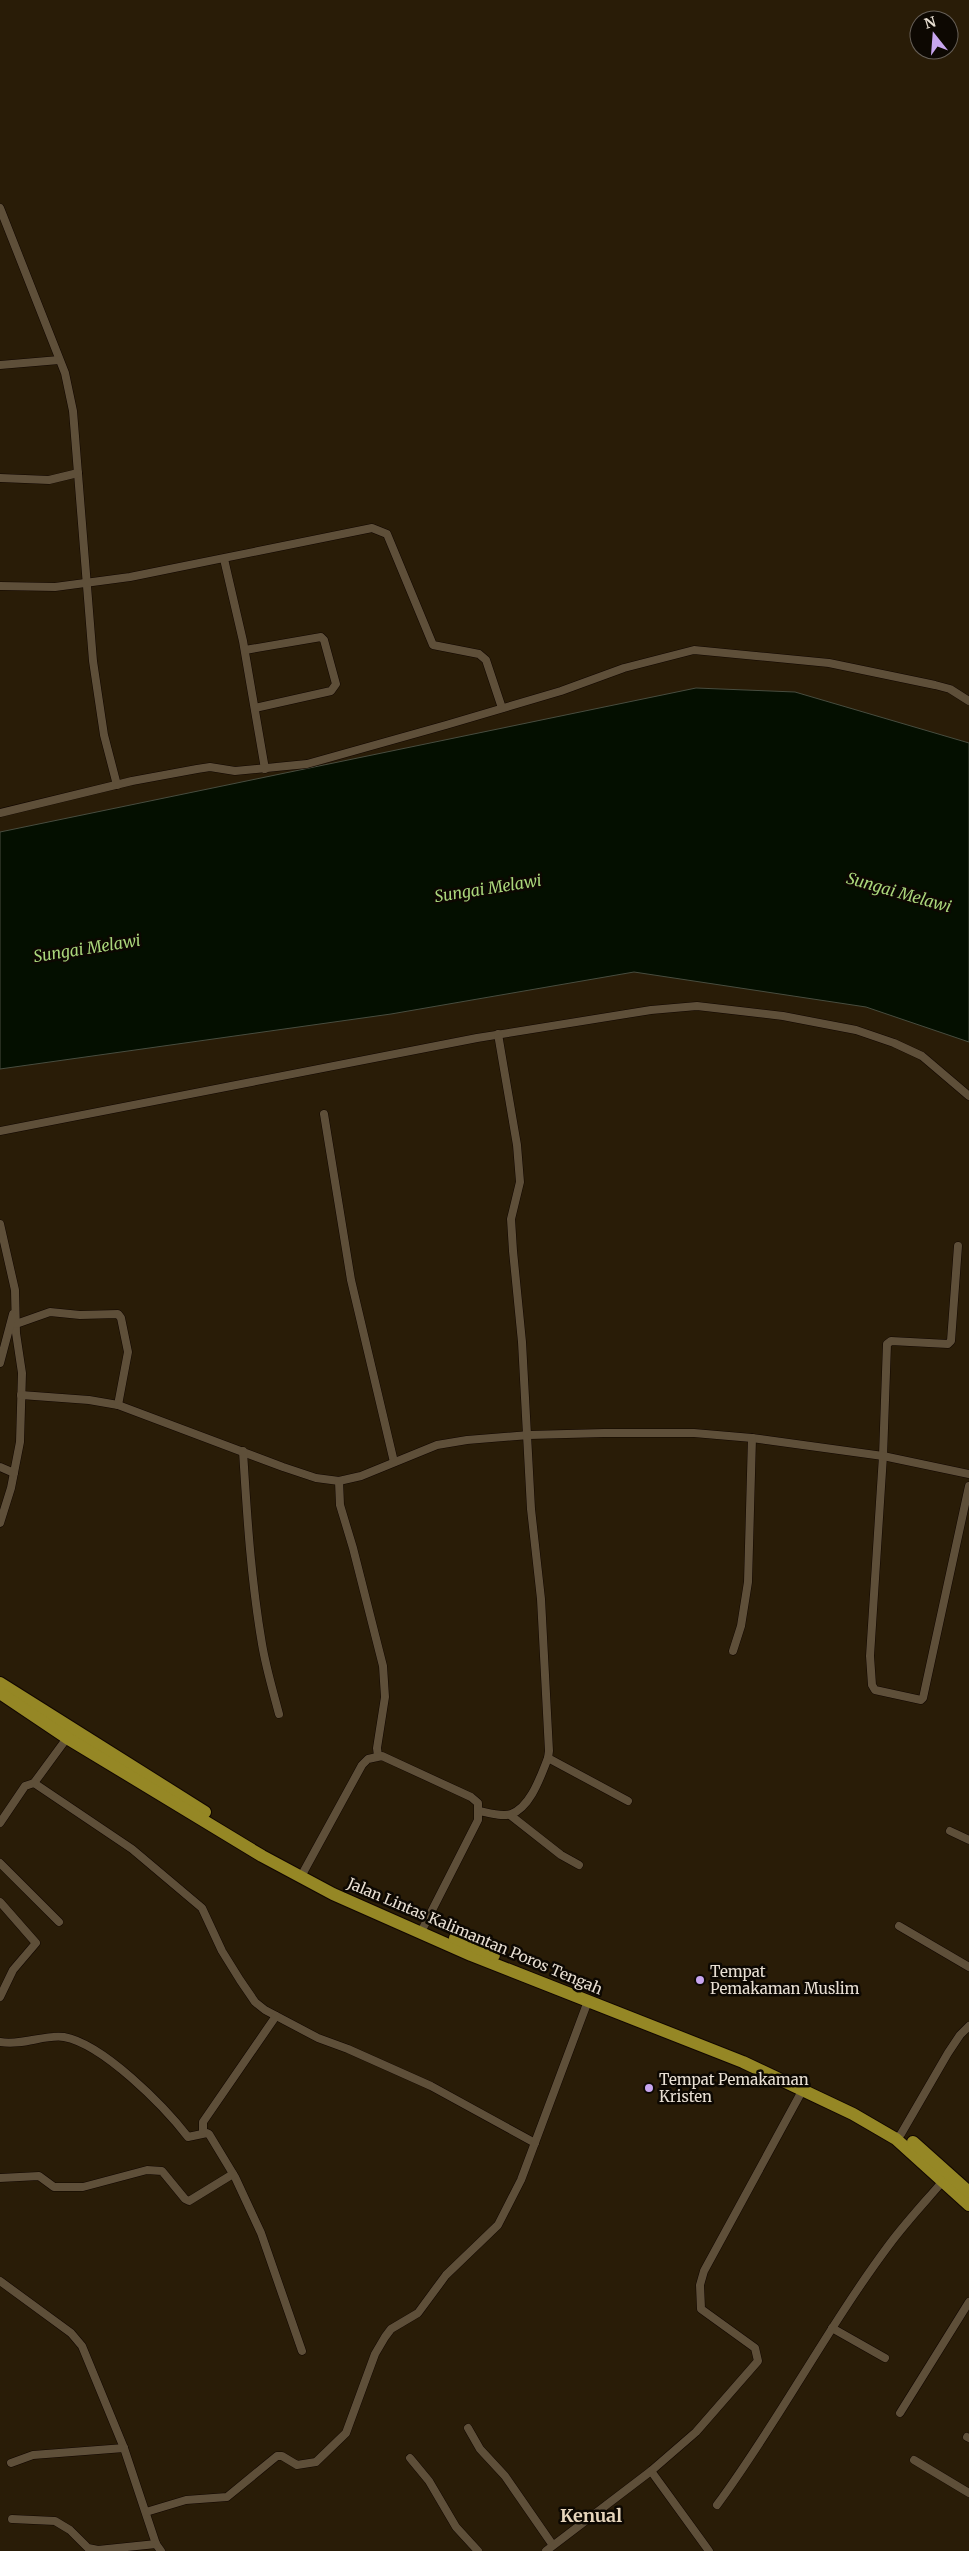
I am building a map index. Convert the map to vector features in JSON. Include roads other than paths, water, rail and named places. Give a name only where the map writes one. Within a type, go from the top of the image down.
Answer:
[{"type":"main road","name":"Jalan Lintas Kalimantan Poros Tengah","points":[[0,1683],[71,1729],[304,1870],[472,1955],[743,2062],[899,2136],[969,2205]]},
{"type":"main road","name":"Jalan Lintas Kalimantan Poros Tengah","points":[[0,1694],[68,1738],[300,1877],[422,1929],[745,2055],[878,2119],[969,2192]]},
{"type":"street","points":[[0,208],[59,360],[73,411],[93,661],[104,735],[117,785]]},
{"type":"street","points":[[0,365],[59,360]]},
{"type":"street","points":[[0,478],[48,480],[78,473]]},
{"type":"street","points":[[0,586],[55,587],[130,577],[224,559],[349,531],[372,528],[387,534],[433,645],[479,654],[486,660],[502,708]]},
{"type":"street","points":[[224,559],[245,650],[265,769]]},
{"type":"street","points":[[245,650],[321,637],[324,640],[336,684],[331,691],[255,708]]},
{"type":"street","points":[[0,813],[117,785],[210,767],[235,771],[307,764],[561,691],[624,668],[694,650],[738,652],[838,664],[935,685],[950,690],[969,701]]},
{"type":"street","points":[[0,1131],[498,1034],[672,1007],[697,1006],[832,1024],[894,1043],[922,1056],[969,1096]]},
{"type":"street","points":[[480,1811],[510,1814],[517,1811],[528,1800],[548,1758],[546,1670],[531,1509],[529,1435],[511,1219],[520,1182],[517,1145],[498,1034]]},
{"type":"street","points":[[324,1114],[351,1280],[394,1462]]},
{"type":"street","points":[[0,1224],[15,1290],[12,1330],[0,1363]]},
{"type":"street","points":[[958,1246],[951,1341],[948,1344],[891,1341],[887,1344],[883,1456],[870,1656],[872,1685],[875,1690],[921,1700],[923,1698],[969,1486]]},
{"type":"street","points":[[0,1329],[12,1330],[50,1312],[80,1315],[118,1314],[121,1318],[128,1352],[118,1405]]},
{"type":"street","points":[[0,1523],[7,1505],[20,1442],[22,1373],[12,1330]]},
{"type":"street","points":[[21,1395],[89,1400],[118,1405],[316,1478],[339,1481],[361,1476],[437,1445],[467,1440],[529,1435],[694,1433],[752,1438],[883,1456],[969,1474]]},
{"type":"street","points":[[733,1651],[741,1626],[748,1582],[752,1438]]},
{"type":"street","points":[[243,1451],[248,1528],[257,1612],[262,1646],[279,1714]]},
{"type":"street","points":[[0,1467],[14,1473]]},
{"type":"street","points":[[339,1481],[340,1505],[354,1548],[384,1666],[385,1697],[377,1748],[378,1756]]},
{"type":"street","points":[[0,1823],[25,1786],[34,1783],[68,1738]]},
{"type":"street","points":[[304,1870],[362,1765],[368,1759],[378,1756],[471,1797],[478,1803],[480,1811],[478,1820],[422,1929]]},
{"type":"street","points":[[548,1758],[628,1801]]},
{"type":"street","points":[[34,1783],[132,1849],[202,1908],[222,1952],[255,2002],[276,2016],[318,2038],[348,2049],[431,2086],[535,2143]]},
{"type":"street","points":[[510,1814],[561,1855],[579,1865]]},
{"type":"street","points":[[950,1831],[969,1840]]},
{"type":"street","points":[[0,1863],[59,1922]]},
{"type":"street","points":[[0,1902],[36,1943],[13,1970],[0,1997]]},
{"type":"street","points":[[898,1926],[969,1967]]},
{"type":"street","points":[[146,2512],[186,2500],[227,2496],[277,2456],[282,2456],[296,2465],[318,2461],[349,2428],[375,2354],[385,2336],[391,2329],[418,2312],[446,2275],[498,2225],[521,2180],[588,2001]]},
{"type":"street","points":[[203,2133],[203,2122],[249,2058],[276,2016]]},
{"type":"street","points":[[899,2136],[948,2053],[969,2026]]},
{"type":"street","points":[[0,2042],[23,2044],[56,2037],[79,2042],[108,2059],[160,2106],[188,2137],[203,2133],[209,2134],[233,2174],[261,2234],[302,2352]]},
{"type":"street","points":[[546,2551],[552,2544],[651,2471],[696,2432],[758,2361],[755,2348],[701,2309],[700,2285],[704,2271],[745,2192],[802,2091]]},
{"type":"street","points":[[0,2178],[39,2176],[54,2187],[83,2187],[147,2170],[162,2171],[189,2201],[233,2174]]},
{"type":"street","points":[[717,2505],[754,2454],[832,2328],[889,2245],[943,2181]]},
{"type":"street","points":[[0,2281],[71,2333],[82,2346],[124,2448],[156,2544],[161,2551]]},
{"type":"street","points":[[900,2413],[969,2302]]},
{"type":"street","points":[[832,2328],[885,2358]]},
{"type":"street","points":[[468,2428],[480,2450],[505,2476],[552,2544]]},
{"type":"street","points":[[11,2463],[33,2455],[124,2448]]},
{"type":"street","points":[[410,2458],[429,2481],[456,2527],[478,2551]]},
{"type":"street","points":[[914,2460],[969,2493]]},
{"type":"street","points":[[651,2471],[709,2551]]},
{"type":"street","points":[[12,2519],[55,2520],[70,2530],[88,2548],[98,2550],[156,2544]]},
{"type":"water","name":"Sungai Melawi","points":[[696,688],[795,692],[969,743],[969,1042],[866,1007],[634,972],[391,1014],[0,1069],[0,832]]},
{"type":"place","name":"Tempat Pemakaman Muslim","points":[[700,1980]]},
{"type":"place","name":"Tempat Pemakaman Kristen","points":[[649,2088]]},
{"type":"district","name":"Kenual","points":[[591,2515]]}]
